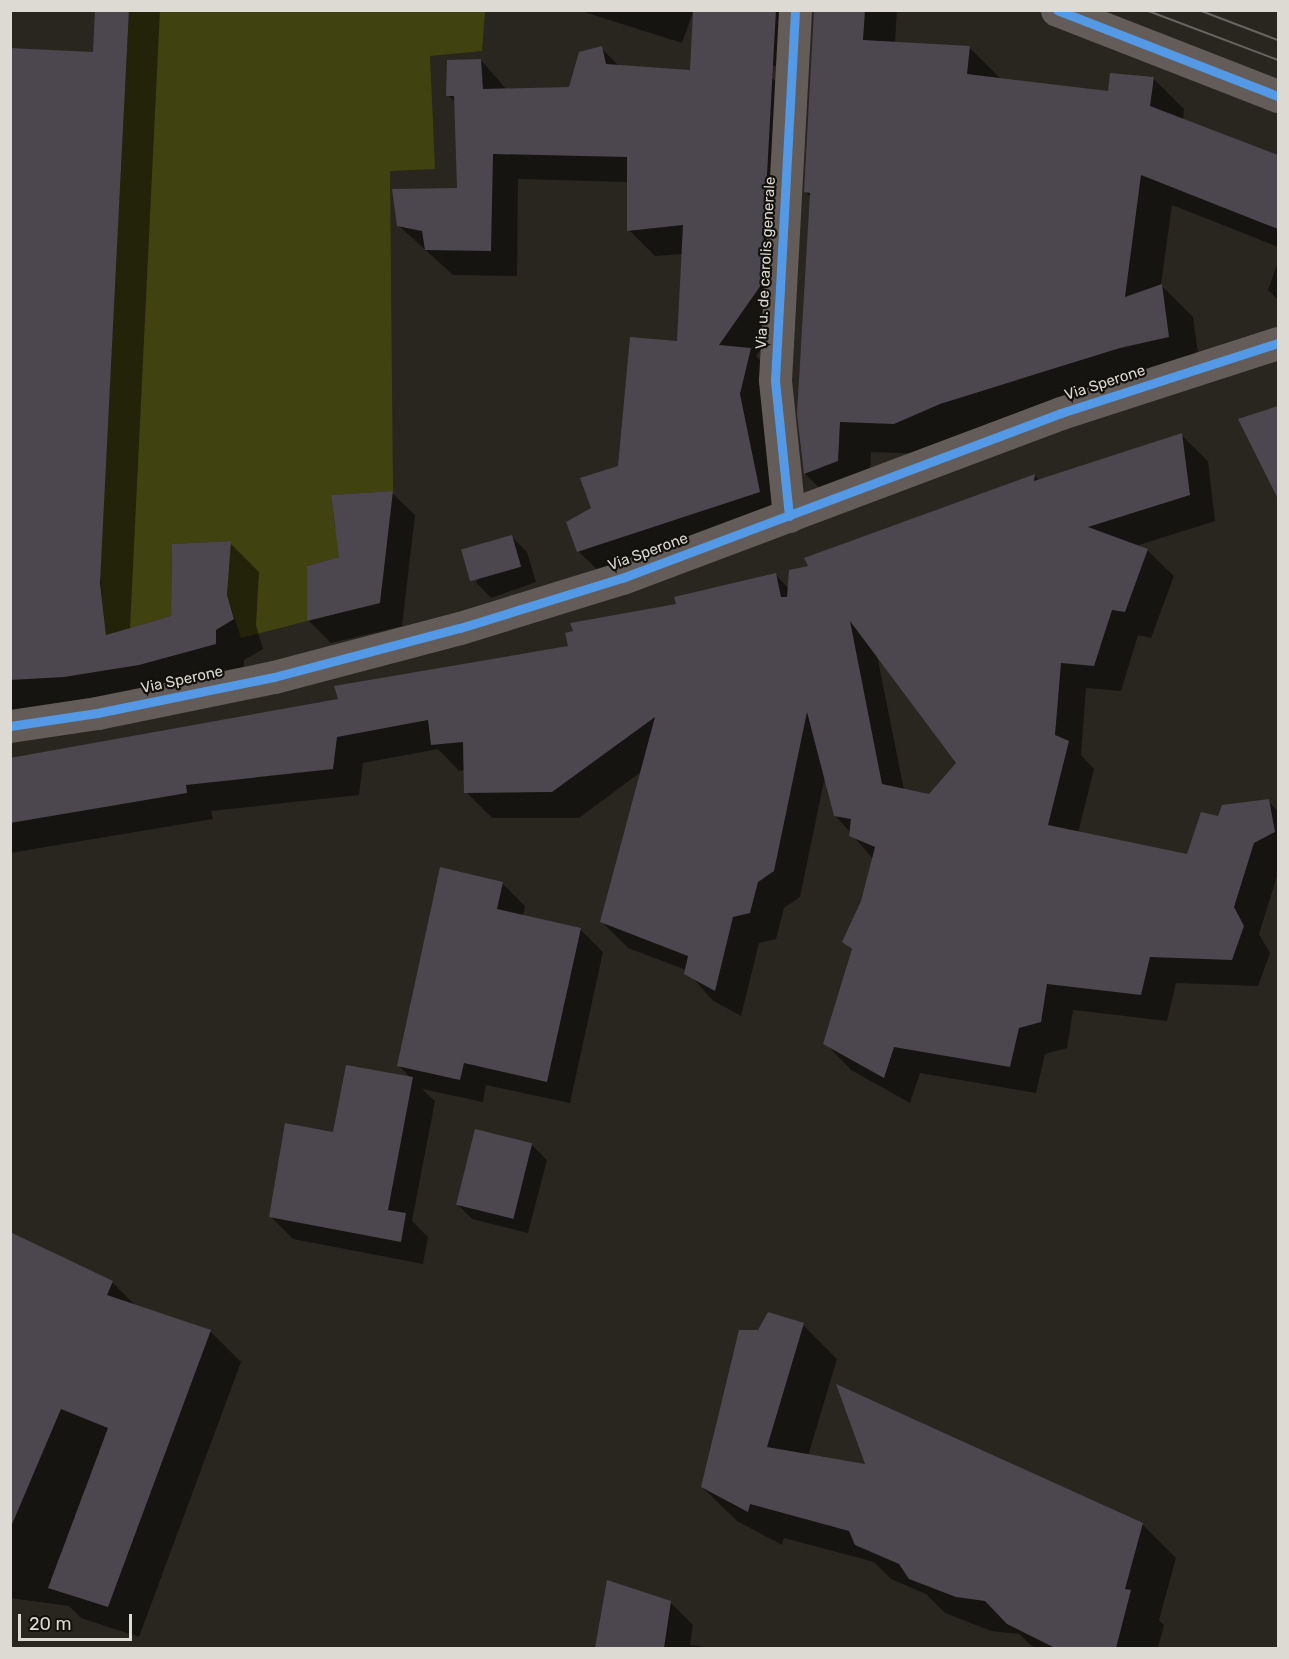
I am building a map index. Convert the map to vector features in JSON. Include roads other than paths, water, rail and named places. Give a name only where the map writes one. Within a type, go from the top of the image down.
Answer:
[{"type":"street","name":"Via u. de carolis generale","points":[[789,516],[774,380],[795,10]]},
{"type":"street","points":[[1057,10],[1278,96]]},
{"type":"street","name":"Via Sperone","points":[[10,726],[97,713],[274,677],[449,630],[622,578],[1061,413],[1278,343]]},
{"type":"tram line","points":[[1146,10],[1278,60]]},
{"type":"tram line","points":[[1199,10],[1278,40]]}]
